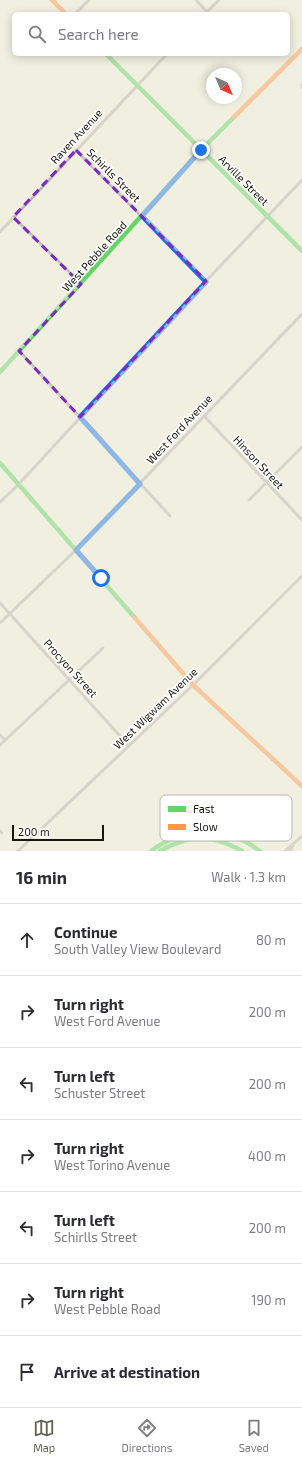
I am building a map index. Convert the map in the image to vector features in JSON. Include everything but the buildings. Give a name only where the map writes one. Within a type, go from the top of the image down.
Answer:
[{"type":"street","points":[[52,0],[64,12]]},
{"type":"street","points":[[77,12],[89,0]]},
{"type":"street","points":[[196,0],[205,12]]},
{"type":"street","points":[[207,12],[219,0]]},
{"type":"street","name":"West Pebble Road","points":[[0,372],[201,150],[302,49]]},
{"type":"street","name":"Arville Street","points":[[108,56],[302,251]]},
{"type":"street","name":"Raven Avenue","points":[[0,232],[165,56]]},
{"type":"street","name":"Schirlls Street","points":[[76,150],[206,282]]},
{"type":"street","points":[[0,502],[302,180]]},
{"type":"street","points":[[14,217],[80,284]]},
{"type":"street","name":"West Ford Avenue","points":[[0,623],[76,550],[302,314]]},
{"type":"street","points":[[19,351],[170,516]]},
{"type":"street","name":"Hinson Street","points":[[204,416],[302,520]]},
{"type":"street","points":[[249,500],[302,447]]},
{"type":"street","points":[[0,463],[194,685],[302,786]]},
{"type":"street","name":"West Wigwam Avenue","points":[[18,851],[194,685],[302,576]]},
{"type":"street","name":"Procyon Street","points":[[0,603],[129,746]]},
{"type":"street","points":[[0,745],[103,648]]},
{"type":"street","points":[[0,735],[5,740]]},
{"type":"street","points":[[285,851],[302,836]]},
{"type":"street","points":[[151,851],[165,841]]},
{"type":"street","points":[[157,851],[168,843],[168,841]]},
{"type":"street","points":[[160,851],[179,841]]},
{"type":"street","points":[[222,841],[242,851]]},
{"type":"street","points":[[245,841],[260,851]]},
{"type":"street","points":[[290,851],[294,844]]},
{"type":"highlighted area","points":[[76,150],[206,281],[80,417],[19,351],[81,284],[13,217]]},
{"type":"traffic: fast","points":[[108,56],[302,251]]},
{"type":"traffic: fast","points":[[0,372],[201,150],[234,117]]},
{"type":"traffic: fast","points":[[0,463],[135,618]]},
{"type":"traffic: fast","points":[[151,851],[167,841]]},
{"type":"traffic: fast","points":[[160,851],[181,841]]},
{"type":"traffic: fast","points":[[221,841],[242,851]]},
{"type":"traffic: fast","points":[[245,841],[260,851]]},
{"type":"traffic: slow","points":[[52,0],[64,12]]},
{"type":"traffic: slow","points":[[234,117],[302,49]]},
{"type":"traffic: slow","points":[[135,618],[193,685],[302,786]]},
{"type":"route","points":[[101,578],[76,550],[140,484],[80,417],[206,282],[142,216],[201,150]]}]
